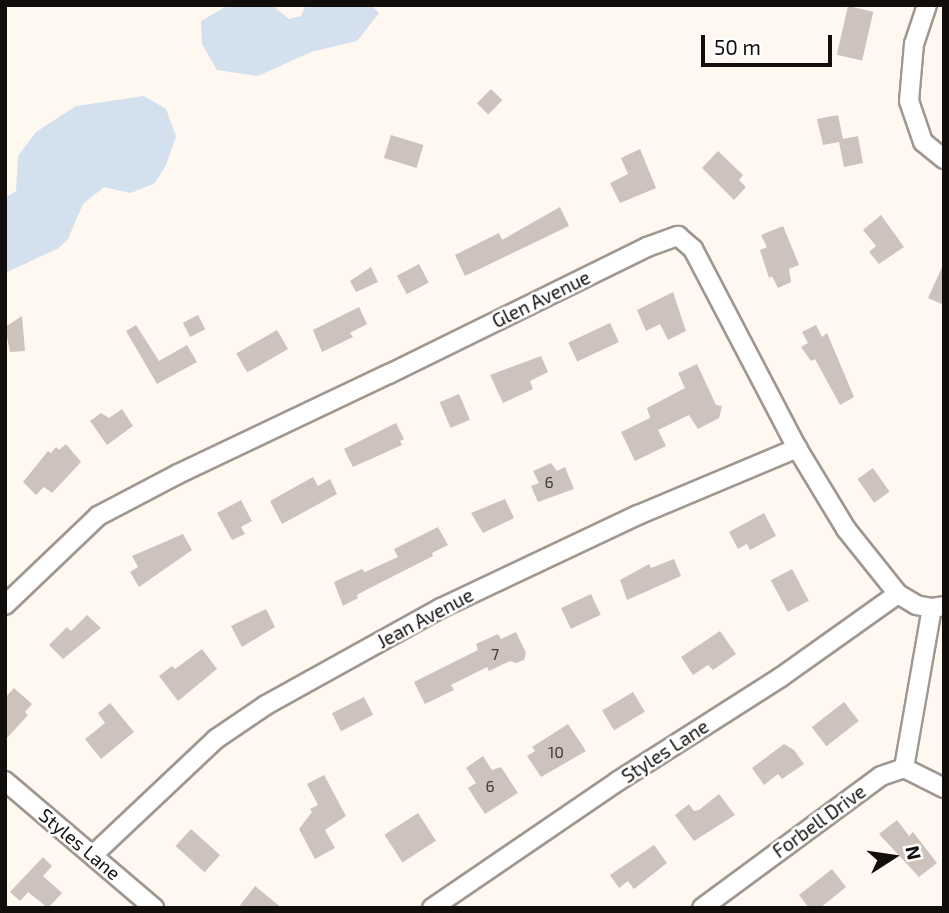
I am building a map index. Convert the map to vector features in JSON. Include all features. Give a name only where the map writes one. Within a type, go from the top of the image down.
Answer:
[{"type":"street","points":[[927,5],[914,44],[909,101],[923,142],[944,159]]},
{"type":"street","name":"Glen Avenue","points":[[5,606],[98,516],[177,474],[389,374],[646,247],[678,236],[693,248],[797,448],[846,529],[898,594],[916,605],[938,607]]},
{"type":"street","name":"Jean Avenue","points":[[94,854],[216,739],[266,705],[441,608],[638,515],[797,448]]},
{"type":"street","name":"Styles Lane","points":[[432,908],[618,781],[780,677],[898,594]]},
{"type":"street","points":[[938,607],[904,768],[944,788]]},
{"type":"street","name":"Forbell Drive","points":[[702,908],[881,776],[904,768]]},
{"type":"street","name":"Styles Lane","points":[[5,781],[94,854],[154,908]]},
{"type":"water","points":[[229,5],[272,5],[289,19],[301,16],[306,5],[371,5],[379,13],[357,41],[311,52],[258,76],[217,70],[202,44],[201,21]]},
{"type":"water","points":[[144,96],[166,109],[176,136],[166,165],[155,183],[131,193],[104,187],[83,204],[68,239],[59,248],[5,273],[5,198],[16,191],[18,156],[36,132],[76,106]]},
{"type":"building","points":[[848,6],[873,12],[862,61],[837,55]]},
{"type":"building","points":[[491,89],[502,100],[488,114],[477,103]]},
{"type":"building","points":[[838,115],[843,139],[858,136],[863,163],[844,167],[839,142],[823,145],[817,119]]},
{"type":"building","points":[[391,135],[424,145],[416,168],[384,158]]},
{"type":"building","points":[[640,149],[656,188],[620,203],[610,183],[628,174],[621,158]]},
{"type":"building","points":[[718,151],[743,175],[739,180],[746,187],[734,200],[702,168]]},
{"type":"building","points":[[560,207],[569,226],[465,276],[455,255],[499,233],[502,240]]},
{"type":"building","points":[[881,215],[904,247],[879,264],[869,252],[876,246],[863,230]]},
{"type":"building","points":[[783,226],[799,265],[789,269],[791,282],[778,288],[772,276],[769,278],[760,250],[767,247],[761,235]]},
{"type":"building","points":[[944,263],[944,305],[928,298]]},
{"type":"building","points":[[419,264],[429,283],[407,294],[397,276]]},
{"type":"building","points":[[371,267],[378,282],[356,292],[350,281]]},
{"type":"building","points":[[673,292],[686,331],[668,340],[660,324],[646,331],[637,310]]},
{"type":"building","points":[[359,307],[367,324],[350,333],[353,337],[322,352],[313,330]]},
{"type":"building","points":[[198,315],[205,329],[190,337],[183,323]]},
{"type":"building","points":[[22,316],[25,351],[10,352],[5,327]]},
{"type":"building","points":[[610,323],[619,342],[577,361],[568,342]]},
{"type":"building","points":[[136,325],[159,361],[187,345],[197,362],[157,384],[126,331]]},
{"type":"building","points":[[816,325],[822,337],[827,333],[854,397],[840,405],[815,359],[811,361],[801,347],[808,343],[802,332]]},
{"type":"building","points":[[277,330],[288,349],[247,373],[236,354]]},
{"type":"building","points":[[541,356],[548,372],[530,381],[533,389],[503,403],[490,375]]},
{"type":"building","points":[[697,364],[716,405],[722,406],[719,418],[698,429],[689,415],[658,430],[666,446],[635,461],[621,432],[650,418],[647,408],[685,388],[678,373]]},
{"type":"building","points":[[459,394],[470,420],[451,428],[440,402]]},
{"type":"building","points":[[122,409],[133,426],[107,445],[90,421],[101,413],[109,418]]},
{"type":"building","points":[[396,423],[404,439],[400,441],[402,445],[353,467],[344,449]]},
{"type":"building","points":[[66,444],[81,462],[52,493],[44,487],[36,495],[23,482],[48,451],[51,453],[56,447],[59,450]]},
{"type":"building","points":[[551,463],[557,471],[565,467],[574,489],[538,502],[531,486],[539,483],[533,471]]},
{"type":"building","points":[[873,468],[890,492],[874,503],[857,479]]},
{"type":"building","points":[[313,477],[318,486],[330,479],[337,494],[282,524],[270,501]]},
{"type":"building","points":[[505,499],[514,518],[483,533],[471,513]]},
{"type":"building","points":[[241,500],[252,521],[241,527],[245,534],[232,540],[217,513]]},
{"type":"building","points":[[764,513],[776,536],[750,550],[747,544],[738,549],[729,532]]},
{"type":"building","points":[[438,527],[448,545],[432,553],[433,556],[357,595],[358,598],[343,606],[334,582],[398,557],[394,549]]},
{"type":"building","points":[[183,534],[192,550],[139,587],[130,572],[138,567],[132,556]]},
{"type":"building","points":[[674,559],[681,576],[627,600],[620,580],[649,564],[651,568]]},
{"type":"building","points":[[792,569],[809,601],[788,612],[771,580]]},
{"type":"building","points":[[591,594],[601,615],[571,629],[561,608]]},
{"type":"building","points":[[266,609],[275,627],[242,647],[231,626]]},
{"type":"building","points":[[87,615],[101,628],[63,659],[49,645],[67,627],[71,631]]},
{"type":"building","points":[[720,631],[736,654],[713,670],[708,665],[693,675],[681,657]]},
{"type":"building","points":[[516,632],[526,653],[524,660],[516,663],[510,661],[489,671],[487,667],[451,685],[454,690],[425,704],[414,682],[478,650],[476,644],[498,634],[501,639]]},
{"type":"building","points":[[202,649],[217,669],[178,701],[159,676],[172,666],[175,669]]},
{"type":"building","points":[[14,688],[32,704],[25,712],[28,715],[5,740],[5,698]]},
{"type":"building","points":[[633,692],[645,712],[614,730],[602,711]]},
{"type":"building","points":[[364,697],[373,715],[341,731],[332,713]]},
{"type":"building","points":[[844,702],[859,721],[826,746],[812,727]]},
{"type":"building","points":[[110,703],[134,732],[101,759],[85,739],[105,723],[98,713]]},
{"type":"building","points":[[568,724],[586,751],[541,777],[527,756],[535,751],[532,747]]},
{"type":"building","points":[[784,744],[794,750],[804,764],[782,779],[778,774],[764,785],[752,768]]},
{"type":"building","points":[[483,756],[492,770],[501,767],[518,793],[485,814],[468,788],[476,783],[466,768]]},
{"type":"building","points":[[324,775],[346,816],[325,830],[335,848],[315,859],[299,829],[312,812],[310,809],[318,805],[307,784]]},
{"type":"building","points":[[719,794],[735,815],[694,841],[675,815],[689,804],[694,811],[699,810]]},
{"type":"building","points":[[418,813],[436,841],[402,862],[384,835]]},
{"type":"building","points":[[897,820],[909,836],[913,832],[937,863],[919,877],[879,834]]},
{"type":"building","points":[[191,829],[220,855],[205,872],[176,846]]},
{"type":"building","points":[[654,845],[667,863],[634,889],[628,881],[619,888],[610,875]]},
{"type":"building","points":[[43,857],[52,866],[43,876],[62,893],[48,908],[28,892],[20,901],[10,892]]},
{"type":"building","points":[[832,869],[846,887],[820,908],[809,908],[799,895]]},
{"type":"building","points":[[255,886],[282,908],[238,908]]}]
